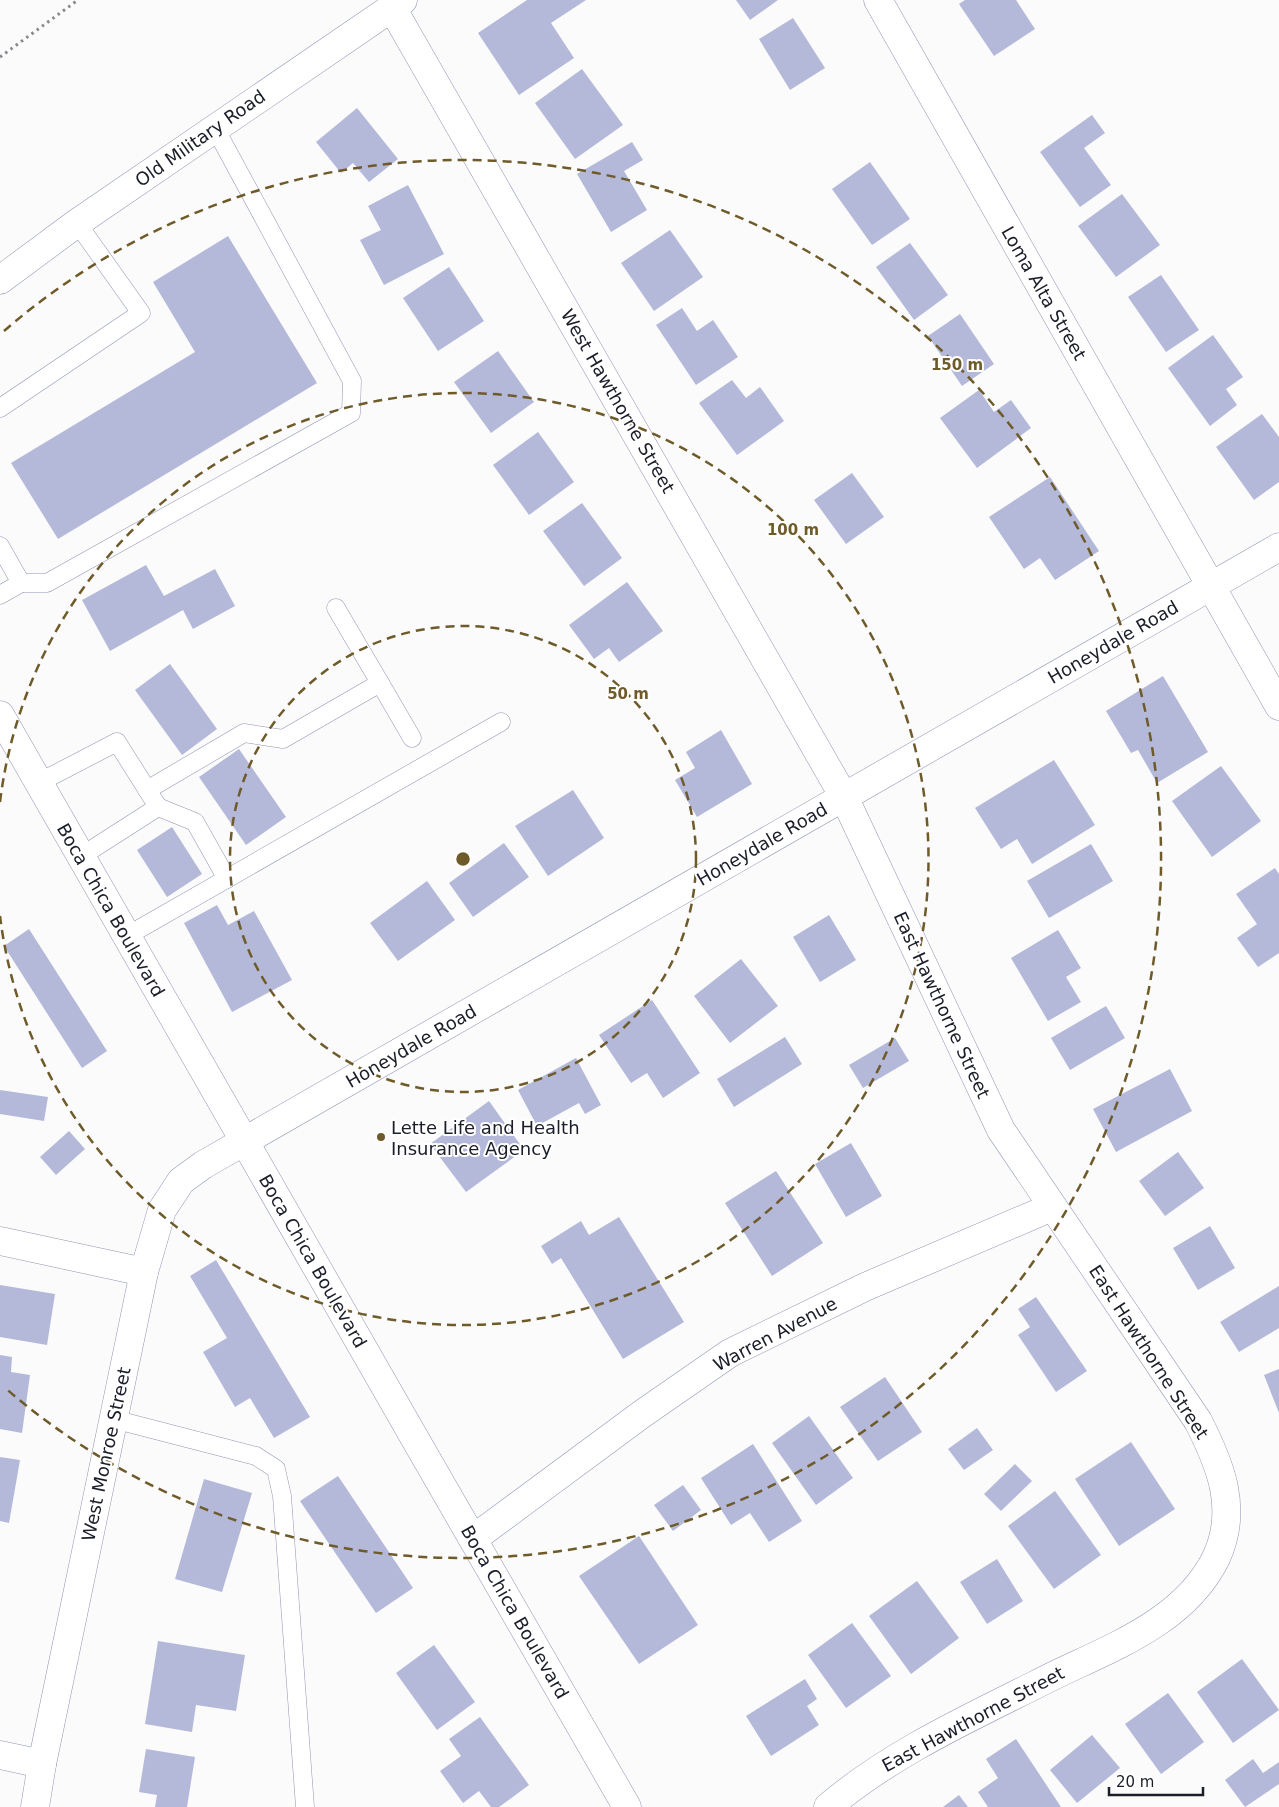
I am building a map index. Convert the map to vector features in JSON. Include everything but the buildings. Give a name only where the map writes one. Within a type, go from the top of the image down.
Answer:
[{"type":"street","name":"Loma Alta Street","points":[[878,0],[1279,706]]},
{"type":"street","name":"Old Military Road","points":[[0,280],[77,223],[397,3]]},
{"type":"street","name":"West Hawthorne Street","points":[[397,3],[844,797]]},
{"type":"street","name":"Honeydale Road","points":[[245,1142],[1279,547]]},
{"type":"street","name":"Boca Chica Boulevard","points":[[0,715],[125,937],[627,1807]]},
{"type":"street","name":"East Hawthorne Street","points":[[828,1807],[872,1774],[950,1728],[1142,1633],[1197,1588],[1216,1557],[1225,1525],[1226,1490],[1215,1454],[1198,1421],[1001,1130],[844,797]]},
{"type":"street","name":"West Monroe Street","points":[[35,1807],[42,1764],[144,1272],[162,1210],[181,1181],[203,1165],[245,1142]]},
{"type":"street","name":"Warren Avenue","points":[[473,1539],[642,1414],[730,1353],[864,1287],[1052,1207]]},
{"type":"street","points":[[0,1241],[144,1272]]},
{"type":"street","points":[[0,1755],[42,1764]]},
{"type":"lane","points":[[0,595],[20,583],[47,582],[351,413],[352,381],[215,128]]},
{"type":"lane","points":[[0,408],[140,313],[77,223]]},
{"type":"lane","points":[[0,546],[20,583]]},
{"type":"lane","points":[[336,608],[412,738]]},
{"type":"lane","points":[[148,790],[244,732],[283,740],[380,683]]},
{"type":"lane","points":[[125,937],[501,722]]},
{"type":"lane","points":[[38,783],[117,742],[158,806],[195,822],[227,879]]},
{"type":"lane","points":[[80,857],[158,806]]},
{"type":"lane","points":[[113,1419],[256,1456],[276,1469],[282,1496],[305,1807]]},
{"type":"path","points":[[0,57],[78,0]]},
{"type":"place","name":"Lette Life and Health Insurance Agency","points":[[381,1137]]}]
